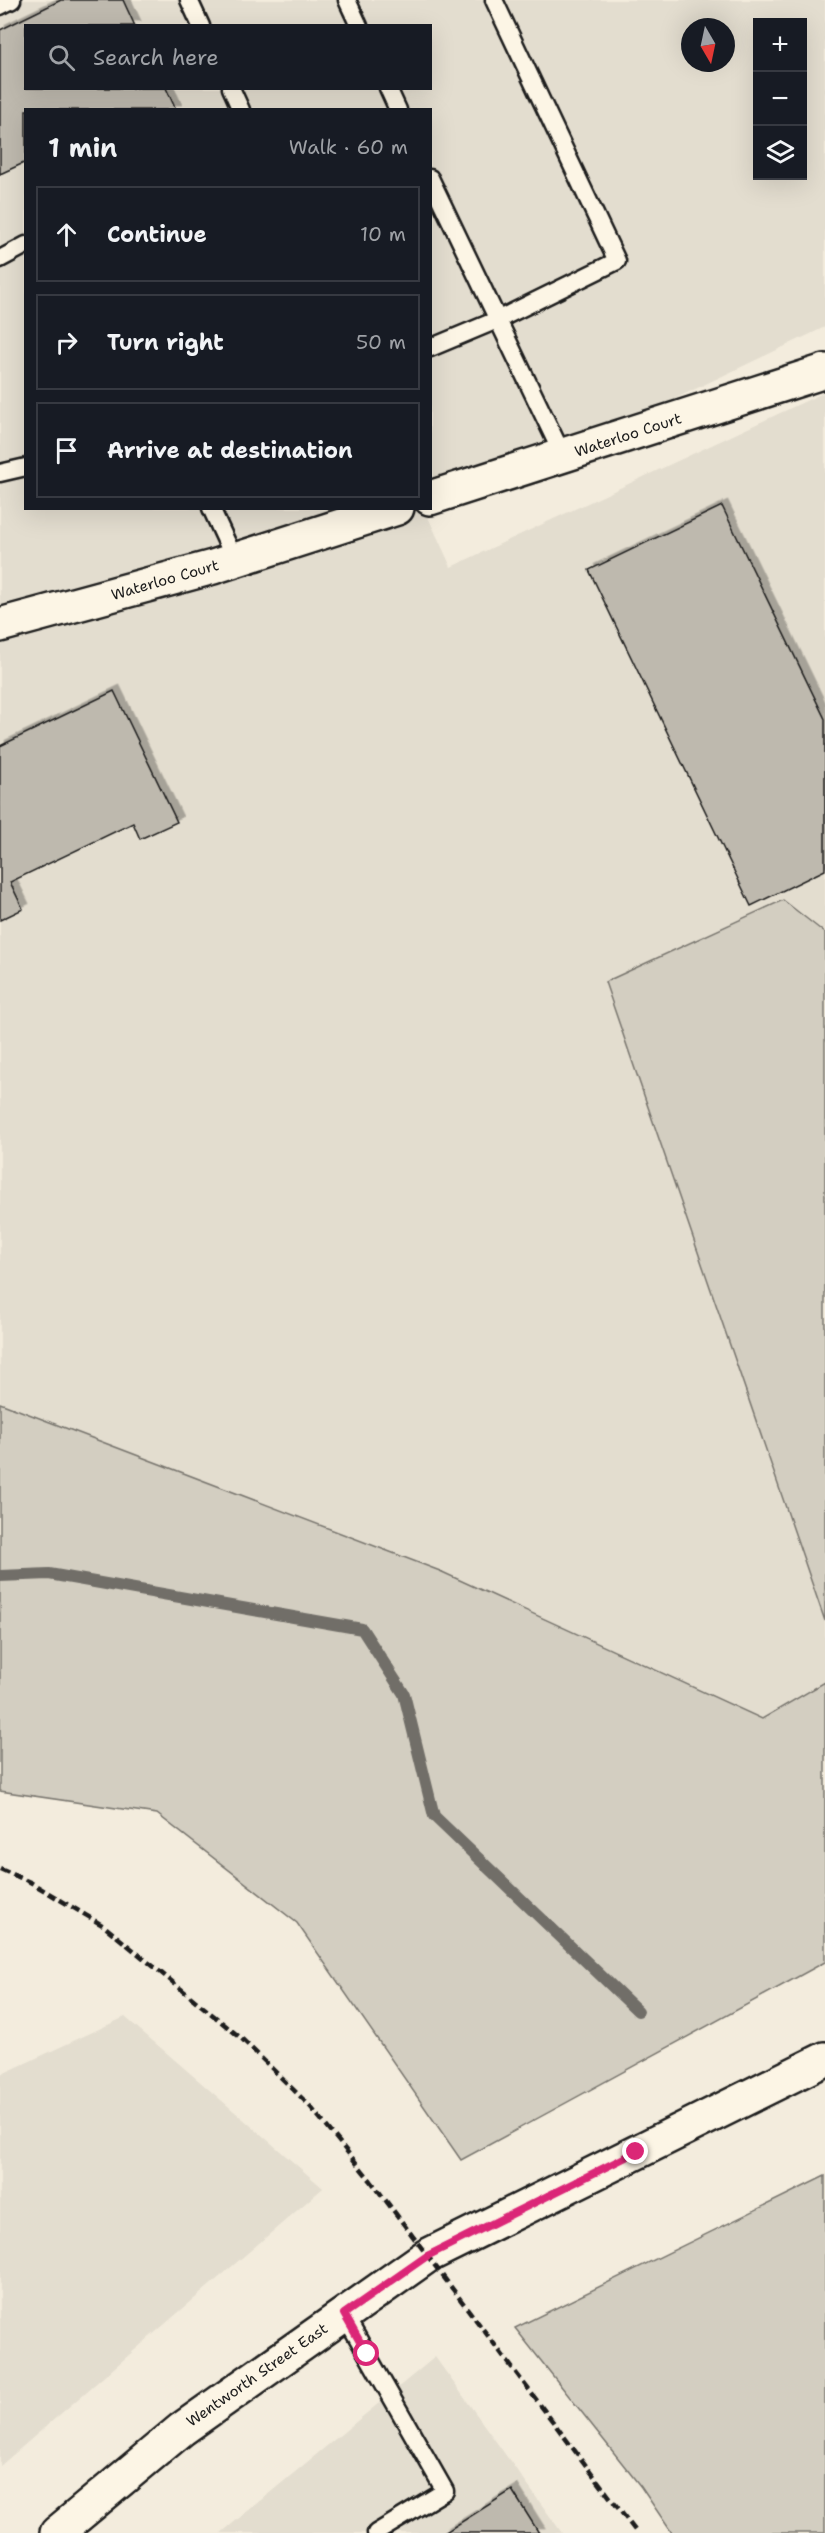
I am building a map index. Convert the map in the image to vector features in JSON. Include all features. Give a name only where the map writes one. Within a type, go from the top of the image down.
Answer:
[{"type":"main road","name":"Waterloo Court","points":[[432,497],[825,371]]},
{"type":"main road","name":"Waterloo Court","points":[[0,625],[235,560],[391,510]]},
{"type":"main road","name":"Wentworth Street East","points":[[57,2533],[182,2429],[427,2256],[825,2060]]},
{"type":"lane","points":[[0,6],[12,0]]},
{"type":"lane","points":[[189,0],[200,24]]},
{"type":"lane","points":[[347,0],[358,24]]},
{"type":"lane","points":[[432,347],[497,320],[617,261],[494,0]]},
{"type":"lane","points":[[232,90],[240,108]]},
{"type":"lane","points":[[389,90],[397,108]]},
{"type":"lane","points":[[432,182],[563,456]]},
{"type":"lane","points":[[0,259],[24,246]]},
{"type":"lane","points":[[0,473],[24,467]]},
{"type":"lane","points":[[212,510],[235,560]]},
{"type":"lane","points":[[344,2314],[445,2491],[376,2533]]},
{"type":"shaded area","points":[[0,0],[825,0],[825,327],[428,517],[451,567],[825,392],[825,933],[783,900],[605,982],[825,1621],[825,1686],[762,1719],[440,1571],[0,1403]]},
{"type":"shaded area","points":[[783,900],[825,933],[825,1621],[605,982]]},
{"type":"shaded area","points":[[0,1403],[440,1571],[762,1719],[825,1682],[825,1962],[461,2160],[297,1923],[157,1814],[0,1791]]},
{"type":"shaded area","points":[[125,2017],[323,2188],[0,2466],[0,2075]]},
{"type":"shaded area","points":[[825,2176],[825,2533],[672,2533],[641,2487],[515,2328]]},
{"type":"shaded area","points":[[435,2357],[562,2533],[221,2533]]},
{"type":"building","points":[[61,0],[123,0],[134,24],[24,24],[24,90],[167,90],[175,108],[24,108],[24,163],[0,174],[0,30]]},
{"type":"building","points":[[722,506],[825,719],[825,870],[751,906],[589,570]]},
{"type":"building","points":[[114,691],[177,822],[140,839],[133,823],[10,882],[23,909],[0,920],[0,746]]},
{"type":"building","points":[[512,2490],[539,2533],[444,2533]]},
{"type":"waterway","points":[[0,1576],[49,1574],[362,1629],[404,1694],[434,1816],[638,2011]]},
{"type":"railway","points":[[0,1869],[30,1882],[104,1926],[241,2038],[309,2105],[371,2181],[637,2533]]},
{"type":"route","points":[[367,2354],[344,2314],[427,2256],[636,2152]]}]
